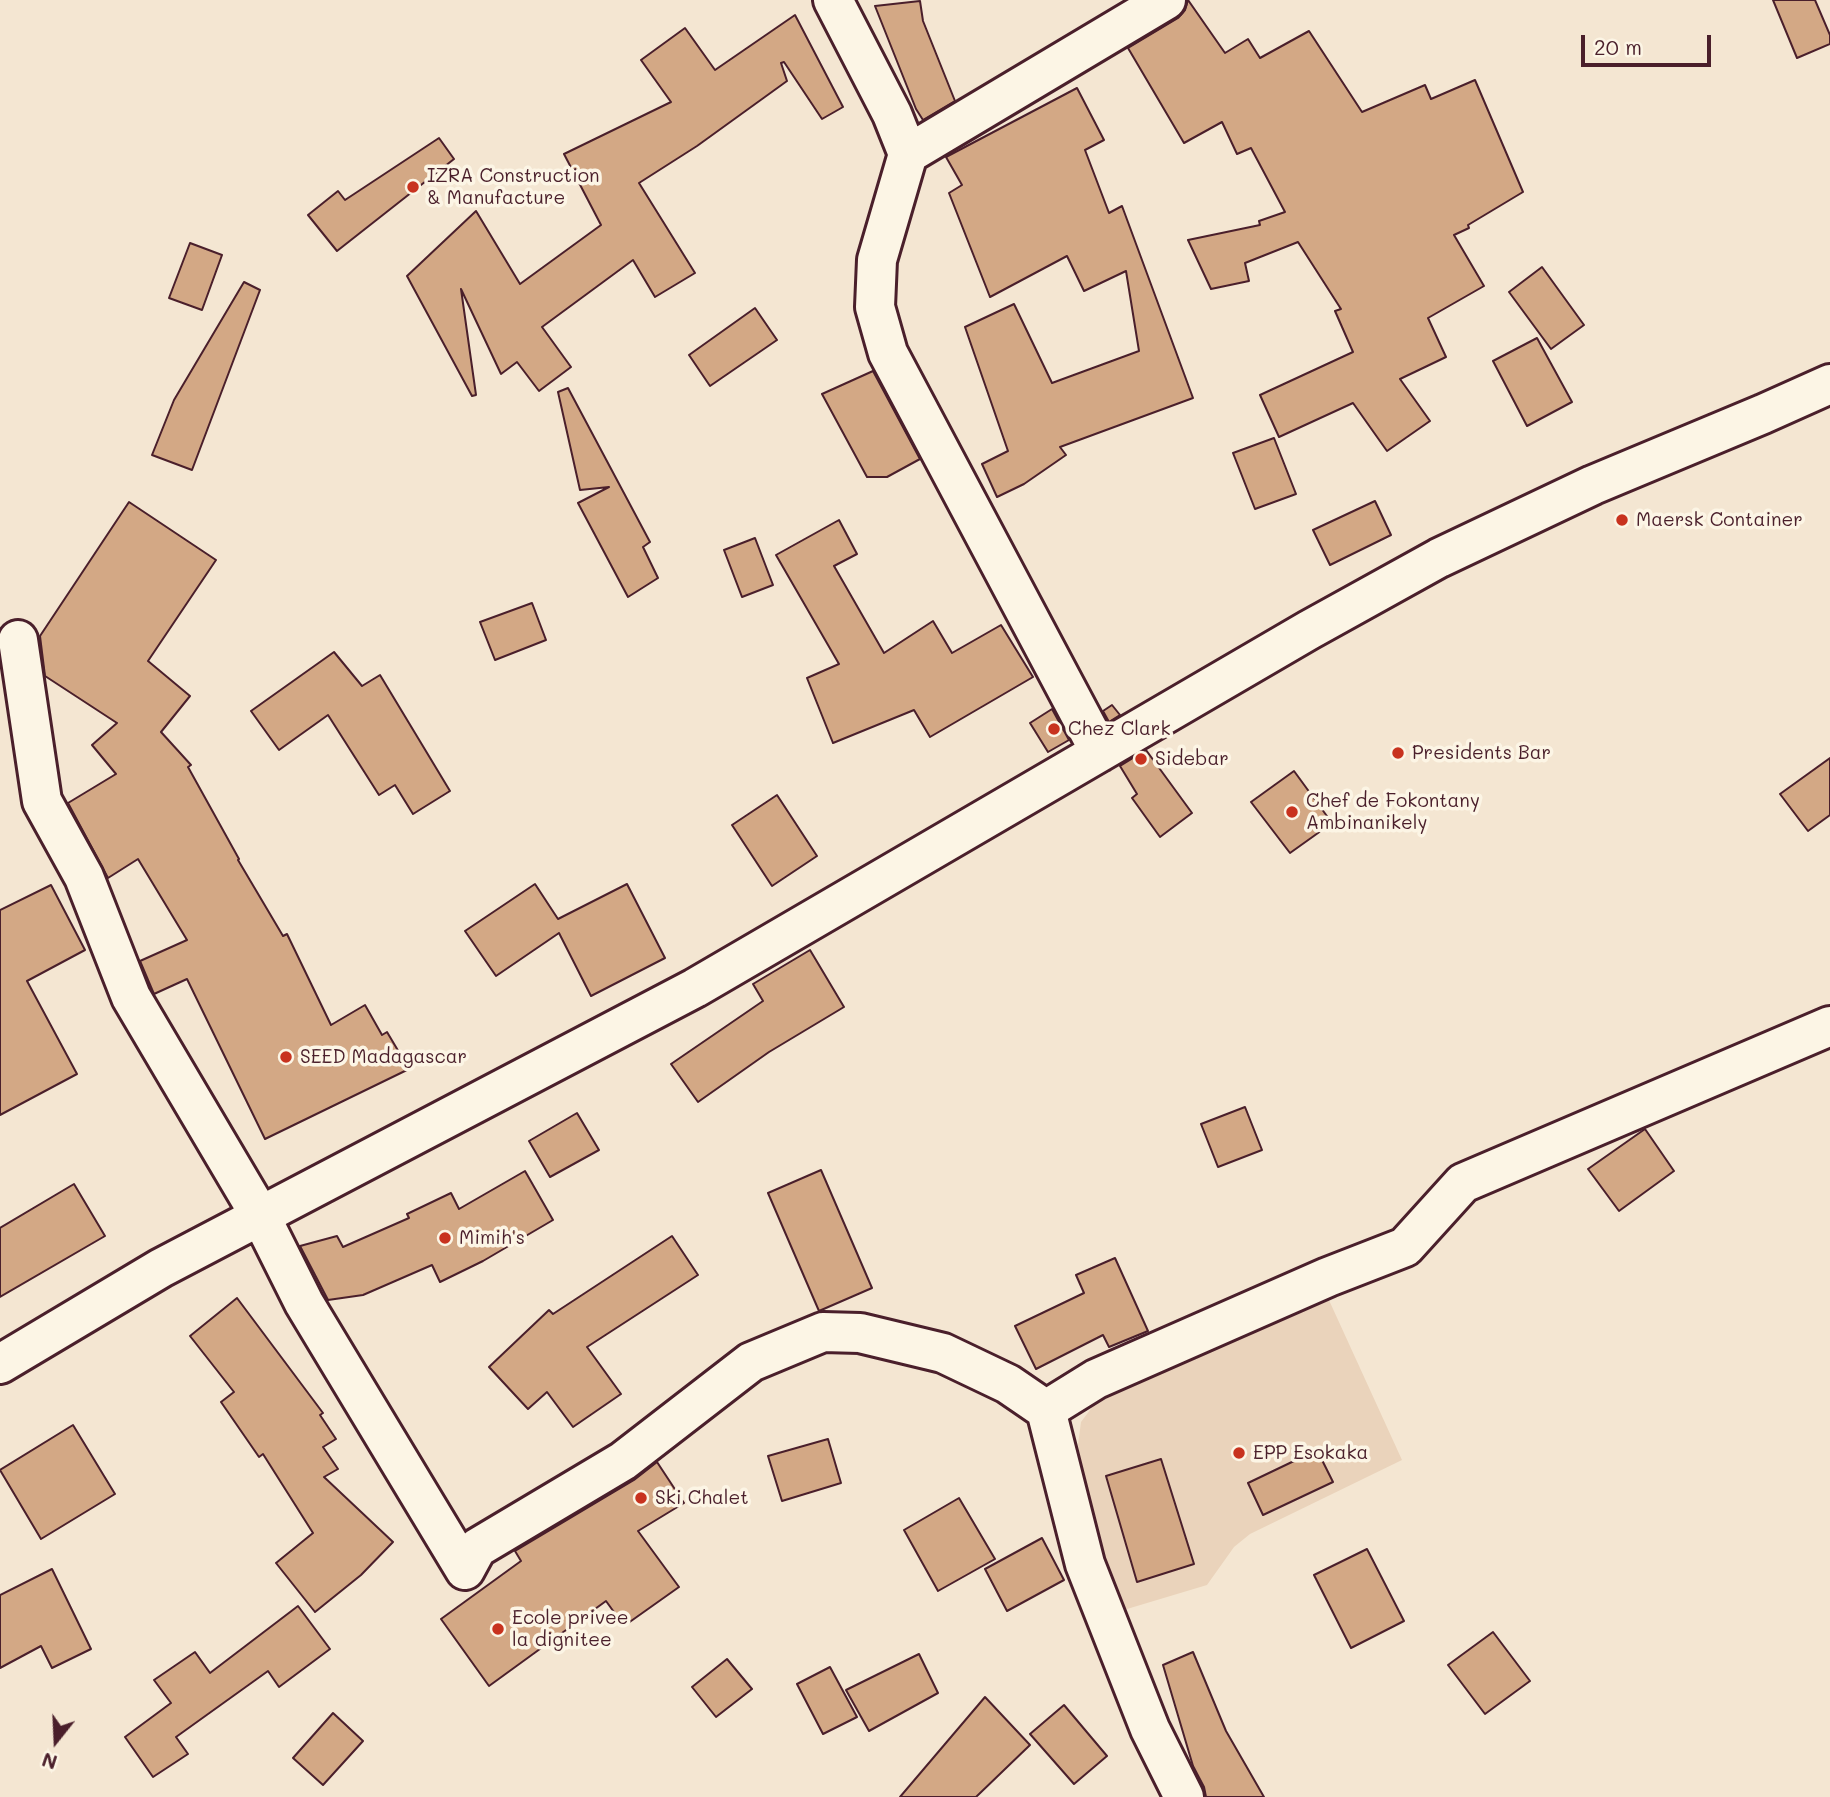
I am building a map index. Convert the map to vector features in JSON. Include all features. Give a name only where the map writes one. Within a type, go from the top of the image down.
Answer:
[{"type":"street","points":[[833,0],[892,114],[908,155],[877,260],[875,307],[888,353],[1100,752]]},
{"type":"street","points":[[908,155],[1166,0]]},
{"type":"street","points":[[0,1364],[161,1268],[695,988],[1309,630],[1439,558],[1593,485],[1830,384]]},
{"type":"street","points":[[18,640],[42,801],[84,877],[131,997],[261,1217],[304,1303],[465,1570],[477,1548],[623,1461],[751,1362],[824,1332],[860,1332],[943,1353],[1008,1384],[1046,1409],[1085,1564],[1150,1728],[1184,1797]]},
{"type":"street","points":[[1046,1409],[1096,1379],[1405,1247],[1462,1183],[1830,1026]]},
{"type":"shaded area","name":"EPP Esokaka","points":[[1328,1298],[1402,1460],[1250,1534],[1234,1547],[1207,1585],[1117,1612],[1102,1563],[1083,1476],[1078,1445],[1081,1422],[1093,1406],[1108,1393]]},
{"type":"building","points":[[1188,0],[1225,53],[1248,39],[1260,58],[1309,31],[1362,112],[1425,85],[1431,99],[1475,80],[1523,192],[1454,235],[1484,286],[1428,318],[1446,357],[1400,379],[1430,421],[1387,451],[1353,403],[1279,437],[1260,395],[1353,352],[1335,311],[1341,309],[1298,242],[1245,263],[1249,281],[1211,289],[1188,240],[1260,225],[1259,221],[1285,212],[1251,148],[1237,154],[1222,122],[1184,143],[1128,48],[1178,18],[1185,10]]},
{"type":"building","points":[[1773,0],[1815,0],[1830,35],[1830,44],[1797,58]]},
{"type":"building","points":[[920,1],[923,21],[955,101],[923,120],[916,109],[875,6]]},
{"type":"building","points":[[795,15],[843,107],[822,119],[784,62],[781,63],[787,81],[697,146],[639,183],[695,273],[655,297],[633,260],[542,327],[571,367],[539,391],[517,362],[501,374],[461,289],[476,395],[472,396],[407,276],[476,211],[520,284],[601,225],[564,154],[671,102],[641,60],[685,28],[715,70]]},
{"type":"building","points":[[1077,88],[1104,140],[1085,150],[1109,213],[1122,206],[1193,398],[1060,447],[1066,455],[1024,484],[997,497],[982,464],[1008,451],[965,327],[1014,304],[1052,383],[1139,351],[1126,271],[1084,291],[1067,256],[990,297],[949,193],[962,185],[946,157]]},
{"type":"building","points":[[439,138],[454,159],[337,251],[308,215],[338,191],[345,200]]},
{"type":"building","points":[[190,243],[222,255],[202,310],[169,298]]},
{"type":"building","points":[[1542,267],[1584,325],[1551,349],[1509,292]]},
{"type":"building","points":[[244,282],[260,290],[192,470],[152,455],[174,400]]},
{"type":"building","points":[[755,308],[777,340],[710,386],[689,355]]},
{"type":"building","points":[[1537,338],[1572,402],[1527,426],[1493,361]]},
{"type":"building","points":[[873,371],[920,459],[887,477],[867,477],[822,394]]},
{"type":"building","points":[[568,388],[650,542],[643,547],[658,578],[628,597],[578,503],[609,487],[580,490],[558,392]]},
{"type":"building","points":[[1274,438],[1296,494],[1255,509],[1233,453]]},
{"type":"building","points":[[1375,501],[1391,535],[1330,565],[1313,530]]},
{"type":"building","points":[[129,502],[216,560],[148,661],[190,696],[161,732],[191,765],[188,767],[238,860],[283,936],[287,934],[331,1025],[365,1005],[382,1035],[387,1032],[409,1069],[265,1139],[187,979],[154,994],[140,961],[187,940],[138,859],[108,878],[68,803],[116,774],[92,745],[117,723],[45,676],[40,636]]},
{"type":"building","points":[[839,520],[857,554],[834,566],[884,653],[933,621],[952,653],[1001,625],[1033,677],[930,737],[914,710],[833,743],[807,678],[839,664],[776,555]]},
{"type":"building","points":[[755,538],[773,585],[742,597],[724,550]]},
{"type":"building","points":[[532,603],[546,640],[495,660],[480,622]]},
{"type":"building","points":[[334,652],[362,686],[380,675],[450,791],[413,814],[395,785],[379,795],[328,715],[279,750],[251,711]]},
{"type":"building","points":[[1112,705],[1120,715],[1109,722],[1103,711]]},
{"type":"building","name":"Chez Clark","points":[[1052,709],[1069,740],[1048,752],[1030,723]]},
{"type":"building","points":[[1146,750],[1192,813],[1160,837],[1132,798],[1137,794],[1120,766]]},
{"type":"building","points":[[1830,758],[1830,815],[1808,831],[1780,794]]},
{"type":"building","name":"Chef de Fokontany Ambinanikely","points":[[1294,771],[1332,823],[1290,853],[1251,802]]},
{"type":"building","points":[[777,795],[817,856],[772,886],[732,825]]},
{"type":"building","points":[[535,884],[558,919],[627,884],[665,958],[591,996],[559,933],[496,976],[465,931]]},
{"type":"building","points":[[51,885],[85,950],[27,981],[77,1074],[0,1115],[0,910]]},
{"type":"building","points":[[810,950],[844,1007],[769,1052],[698,1102],[671,1064],[763,1001],[753,984]]},
{"type":"building","points":[[1245,1107],[1262,1150],[1218,1167],[1201,1124]]},
{"type":"building","points":[[577,1113],[599,1150],[550,1177],[529,1141]]},
{"type":"building","points":[[1645,1129],[1674,1171],[1619,1211],[1588,1169]]},
{"type":"building","points":[[821,1170],[872,1288],[819,1311],[768,1193]]},
{"type":"building","points":[[525,1171],[553,1220],[483,1261],[440,1282],[432,1265],[363,1295],[328,1300],[300,1246],[337,1236],[343,1247],[409,1218],[407,1214],[451,1193],[459,1209]]},
{"type":"building","points":[[74,1184],[105,1236],[0,1297],[0,1228]]},
{"type":"building","points":[[672,1236],[698,1275],[587,1347],[621,1394],[573,1427],[547,1392],[528,1409],[489,1367],[549,1310],[553,1314]]},
{"type":"building","points":[[1115,1258],[1148,1331],[1109,1347],[1103,1335],[1036,1369],[1015,1326],[1084,1293],[1076,1275]]},
{"type":"building","points":[[237,1298],[323,1413],[320,1415],[336,1439],[323,1447],[338,1469],[324,1477],[393,1542],[361,1575],[315,1612],[276,1563],[313,1533],[263,1454],[259,1457],[221,1402],[234,1392],[190,1336]]},
{"type":"building","points":[[73,1425],[115,1494],[41,1539],[0,1470]]},
{"type":"building","points":[[828,1439],[841,1483],[782,1501],[768,1456]]},
{"type":"building","points":[[1317,1450],[1333,1482],[1263,1515],[1248,1483]]},
{"type":"building","points":[[1161,1459],[1194,1564],[1137,1582],[1106,1476]]},
{"type":"building","points":[[657,1462],[684,1503],[638,1531],[679,1587],[624,1626],[606,1601],[489,1686],[441,1619],[521,1561],[515,1551],[634,1480]]},
{"type":"building","points":[[959,1498],[995,1559],[938,1591],[904,1530]]},
{"type":"building","points":[[1042,1538],[1064,1580],[1007,1611],[985,1569]]},
{"type":"building","points":[[1367,1549],[1404,1621],[1351,1648],[1314,1575]]},
{"type":"building","points":[[52,1569],[91,1649],[52,1668],[41,1646],[0,1668],[0,1595]]},
{"type":"building","points":[[298,1606],[330,1649],[279,1687],[268,1671],[176,1737],[188,1754],[153,1777],[125,1737],[171,1703],[154,1680],[195,1652],[210,1673]]},
{"type":"building","points":[[1493,1632],[1530,1681],[1485,1714],[1448,1665]]},
{"type":"building","points":[[1193,1652],[1226,1731],[1264,1797],[1206,1797],[1193,1766],[1163,1665]]},
{"type":"building","points":[[919,1654],[938,1693],[869,1731],[846,1690]]},
{"type":"building","points":[[727,1659],[752,1689],[716,1717],[692,1687]]},
{"type":"building","points":[[830,1667],[857,1717],[823,1734],[797,1684]]},
{"type":"building","points":[[985,1697],[1030,1745],[976,1797],[900,1797]]},
{"type":"building","points":[[1064,1705],[1107,1756],[1074,1784],[1030,1734]]},
{"type":"building","points":[[333,1713],[363,1741],[323,1785],[293,1758]]},
{"type":"place","name":"IZRA Construction & Manufacture","points":[[413,187]]},
{"type":"place","name":"Maersk Container","points":[[1622,520]]},
{"type":"place","name":"Chez Clark","points":[[1054,729]]},
{"type":"place","name":"Presidents Bar","points":[[1398,753]]},
{"type":"place","name":"Sidebar","points":[[1141,759]]},
{"type":"place","name":"Chef de Fokontany Ambinanikely","points":[[1292,812]]},
{"type":"place","name":"SEED Madagascar","points":[[286,1057]]},
{"type":"place","name":"Mimih's","points":[[445,1238]]},
{"type":"place","name":"EPP Esokaka","points":[[1239,1453]]},
{"type":"place","name":"Ski Chalet","points":[[641,1498]]},
{"type":"place","name":"Ecole privee la dignitee","points":[[498,1629]]}]
